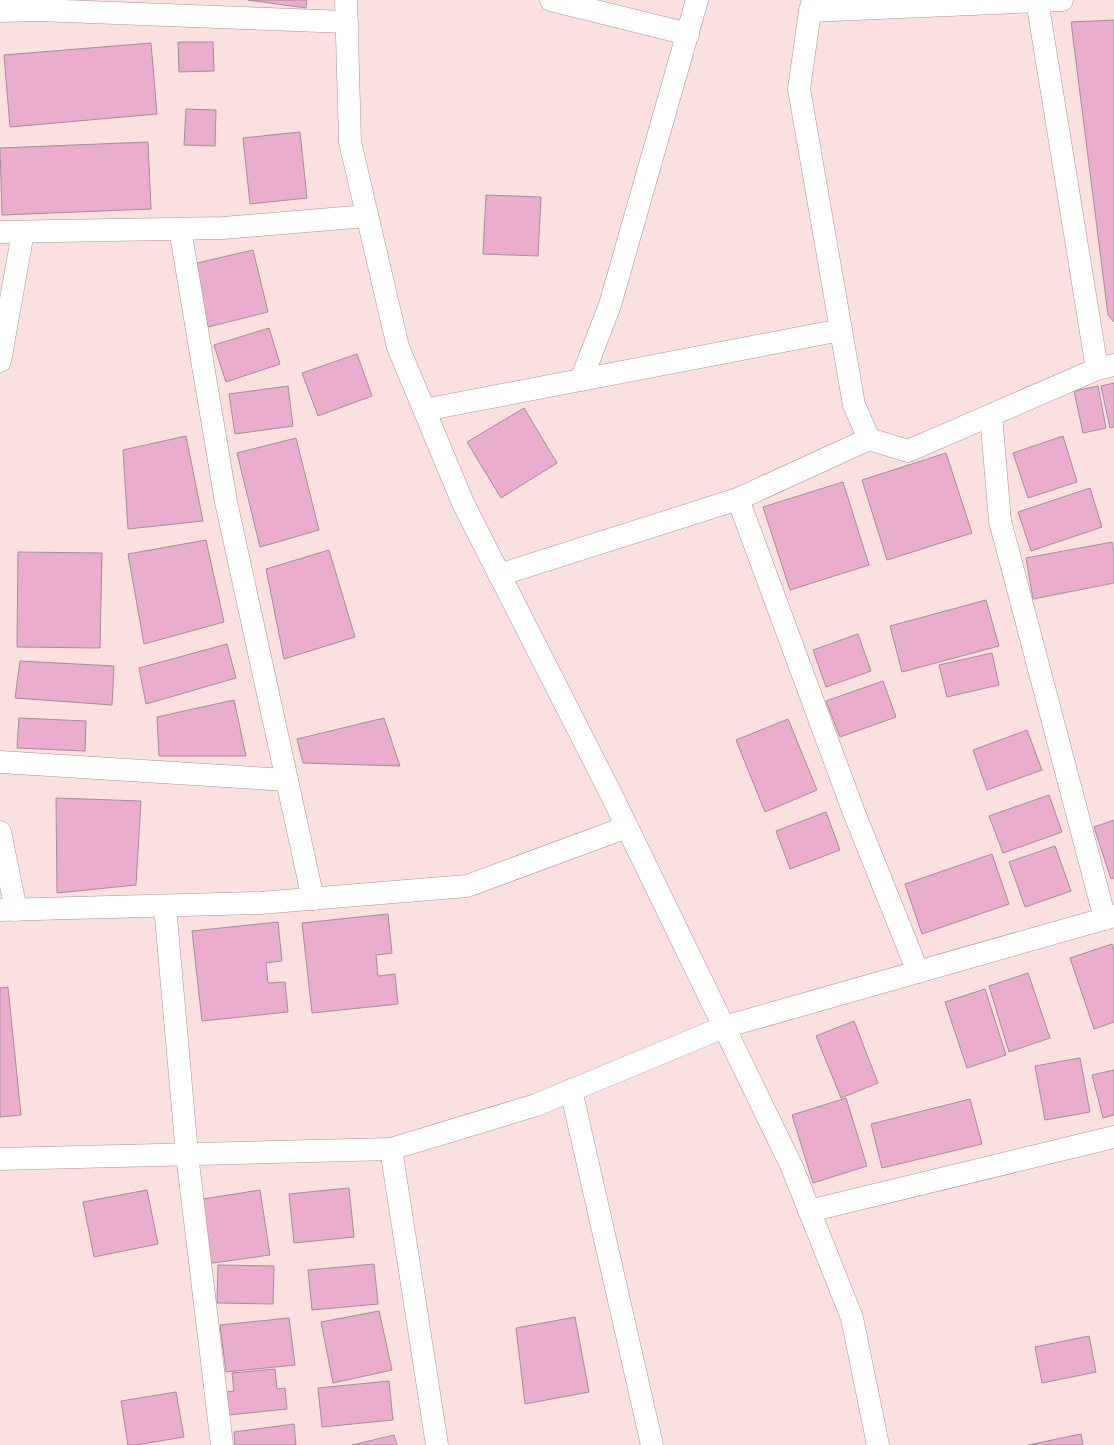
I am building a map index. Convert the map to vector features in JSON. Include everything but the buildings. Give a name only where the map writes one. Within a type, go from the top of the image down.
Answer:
[{"type":"street","points":[[346,0],[350,142],[398,347],[463,503],[627,827],[792,1167],[852,1318],[878,1445]]},
{"type":"street","points":[[551,0],[688,34]]},
{"type":"street","points":[[581,380],[610,305],[697,0]]},
{"type":"street","points":[[869,439],[854,405],[798,89],[812,6],[1062,0]]},
{"type":"street","points":[[499,575],[738,500],[869,439],[908,451],[1105,367],[1037,1]]},
{"type":"street","points":[[0,11],[38,10],[347,22]]},
{"type":"street","points":[[0,232],[223,228],[367,216]]},
{"type":"street","points":[[180,229],[226,502],[313,899]]},
{"type":"street","points":[[0,361],[23,232]]},
{"type":"street","points":[[424,410],[841,330]]},
{"type":"street","points":[[0,1158],[391,1150],[536,1105],[724,1027],[1109,918],[1000,521],[991,415]]},
{"type":"street","points":[[738,500],[853,810],[918,972]]},
{"type":"street","points":[[0,762],[287,780]]},
{"type":"street","points":[[0,832],[8,910],[260,903],[467,886],[627,827]]},
{"type":"street","points":[[165,906],[187,1154],[222,1445]]},
{"type":"street","points":[[571,1090],[652,1445]]},
{"type":"street","points":[[809,1211],[1114,1137]]},
{"type":"street","points":[[391,1150],[437,1445]]}]
